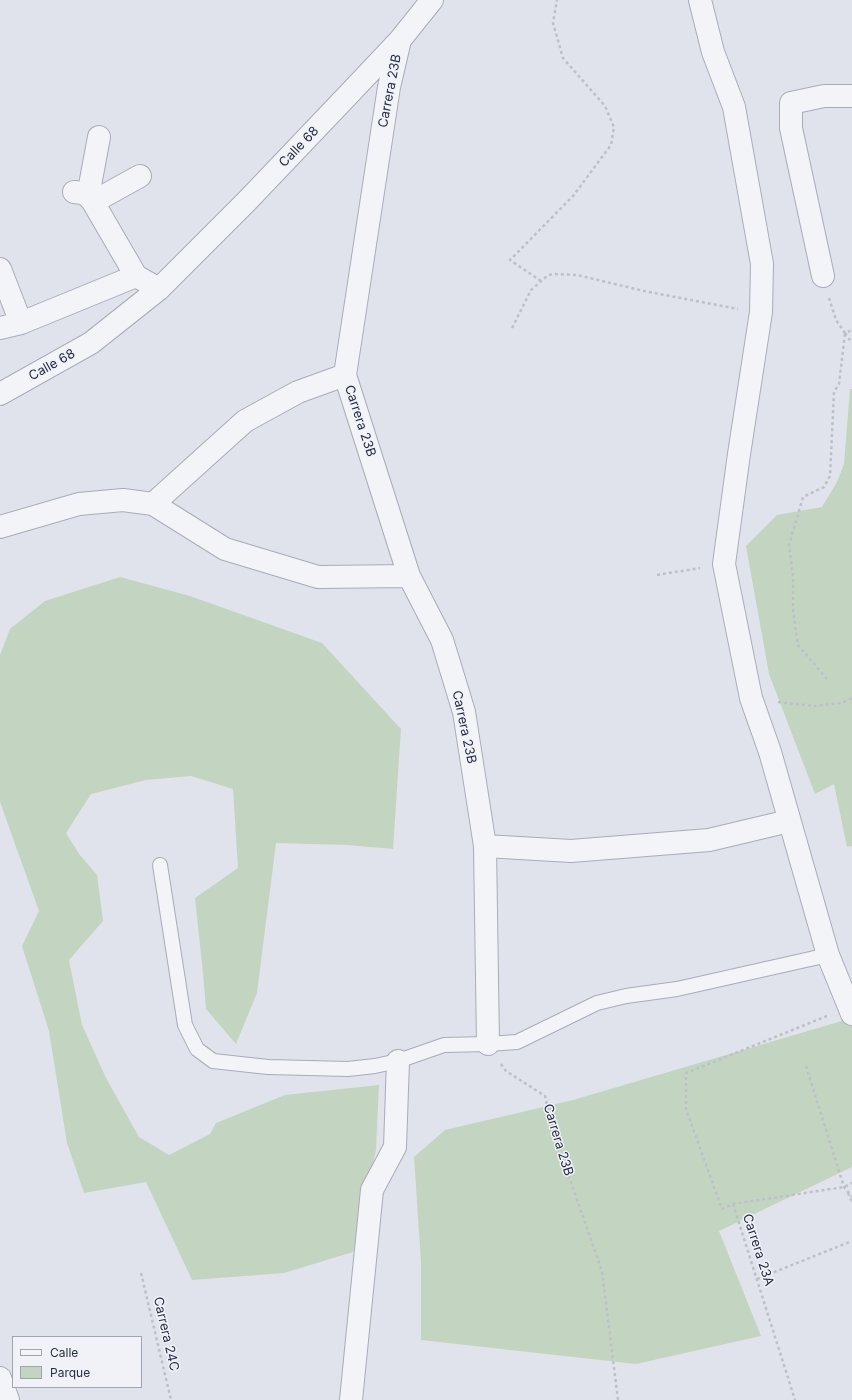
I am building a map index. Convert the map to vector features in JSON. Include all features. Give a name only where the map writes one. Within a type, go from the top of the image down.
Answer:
[{"type":"street","name":"Calle 68","points":[[0,394],[91,343],[159,289],[247,201],[400,40],[432,0]]},
{"type":"street","points":[[700,0],[713,52],[734,107],[762,264],[761,312],[724,564],[751,698],[770,752],[828,955],[851,1010]]},
{"type":"street","name":"Carrera 23B","points":[[400,40],[388,87],[346,375],[409,576],[442,640],[464,712],[485,846],[488,1044]]},
{"type":"street","points":[[823,276],[791,128],[791,103],[824,96],[852,96]]},
{"type":"street","points":[[99,137],[85,196],[136,276],[159,289]]},
{"type":"street","points":[[85,196],[140,176]]},
{"type":"street","points":[[0,268],[21,323]]},
{"type":"street","points":[[0,328],[21,323],[136,276]]},
{"type":"street","points":[[153,504],[245,421],[298,392],[346,375]]},
{"type":"street","points":[[0,527],[79,504],[123,500],[153,504],[226,549],[318,577],[409,576]]},
{"type":"street","points":[[485,846],[571,851],[709,840],[789,821]]},
{"type":"street","points":[[351,1400],[372,1190],[395,1147],[398,1061]]},
{"type":"street","points":[[0,1378],[8,1400]]},
{"type":"lane","points":[[160,865],[185,1025],[196,1049],[213,1061],[268,1067],[348,1069],[375,1066],[398,1061],[444,1045],[517,1042],[597,1003],[626,996],[677,989],[828,955]]},
{"type":"path","points":[[542,281],[510,260],[573,196],[611,145],[614,127],[605,106],[563,58],[553,23],[558,0]]},
{"type":"path","points":[[512,328],[531,290],[547,276],[552,274],[577,275],[644,291],[761,312]]},
{"type":"path","points":[[823,276],[836,320],[852,343]]},
{"type":"path","points":[[844,332],[852,330]]},
{"type":"path","points":[[827,679],[798,645],[793,610],[790,546],[803,497],[824,487],[830,476],[834,392],[839,384],[844,332]]},
{"type":"path","points":[[657,575],[724,564]]},
{"type":"path","points":[[751,698],[814,706],[842,703],[852,698]]},
{"type":"path","name":"Carrera 23A","points":[[795,1400],[733,1204],[722,1209],[686,1109],[686,1073],[851,1010]]},
{"type":"path","name":"Carrera 23B","points":[[488,1044],[506,1071],[545,1096],[553,1131],[602,1271],[618,1400]]},
{"type":"path","points":[[806,1066],[844,1188],[852,1202]]},
{"type":"path","points":[[733,1204],[844,1188],[852,1183]]},
{"type":"path","points":[[844,1188],[852,1197]]},
{"type":"path","points":[[757,1279],[852,1241]]},
{"type":"path","name":"Carrera 24C","points":[[141,1274],[171,1400]]},
{"type":"green space","points":[[850,389],[852,389],[852,846],[847,847],[834,784],[815,794],[769,674],[746,546],[777,515],[822,507],[837,482],[844,464]]},
{"type":"green space","points":[[120,577],[190,596],[322,643],[401,729],[393,849],[347,845],[276,843],[257,993],[236,1044],[206,1009],[195,898],[238,868],[233,789],[191,776],[146,780],[91,794],[66,833],[79,854],[97,875],[103,921],[69,960],[82,1025],[106,1078],[139,1137],[169,1155],[210,1134],[216,1123],[285,1095],[379,1085],[376,1150],[353,1252],[284,1273],[192,1280],[146,1182],[84,1193],[67,1143],[49,1031],[22,946],[39,911],[0,802],[0,655],[10,629],[45,601]]},
{"type":"green space","points":[[852,1018],[852,1167],[719,1231],[761,1336],[636,1364],[421,1340],[421,1262],[414,1157],[445,1130],[573,1100]]}]
